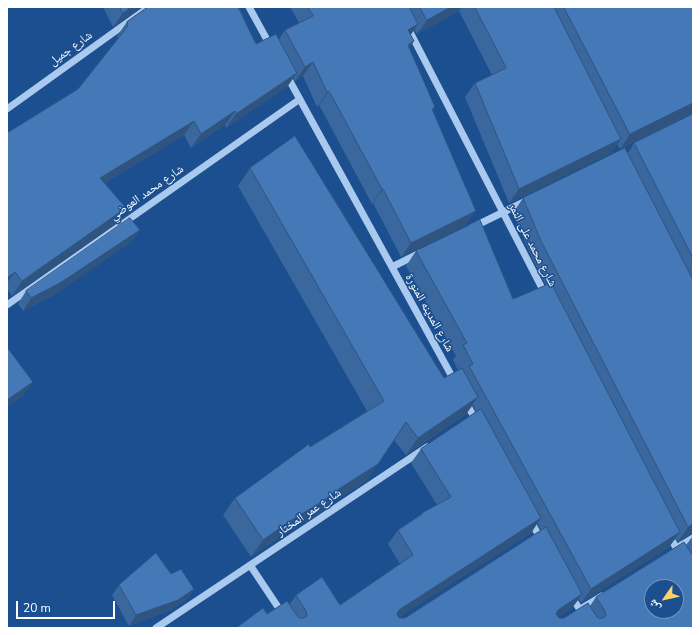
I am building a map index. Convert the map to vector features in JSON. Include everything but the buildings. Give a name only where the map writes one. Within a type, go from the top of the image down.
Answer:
[{"type":"street","name":"شارع جميل","points":[[7,109],[149,7]]},
{"type":"street","points":[[250,7],[275,53]]},
{"type":"street","name":"شارع محمد على النمر","points":[[404,21],[550,303]]},
{"type":"street","name":"شارع المدينه المنورة","points":[[282,66],[481,430]]},
{"type":"street","name":"شارع محمد العوضي","points":[[7,305],[300,99]]},
{"type":"street","points":[[468,229],[530,199]]},
{"type":"street","points":[[392,267],[427,250]]},
{"type":"street","points":[[467,420],[473,416]]},
{"type":"street","name":"شارع عمر المختار","points":[[156,628],[434,442]]},
{"type":"street","points":[[527,513],[546,548]]},
{"type":"street","points":[[665,528],[673,551],[683,560]]},
{"type":"street","points":[[531,538],[538,534]]},
{"type":"street","points":[[673,551],[693,538]]},
{"type":"street","points":[[250,565],[292,628]]},
{"type":"street","points":[[568,589],[576,612],[591,628]]},
{"type":"street","points":[[576,612],[605,594]]}]
